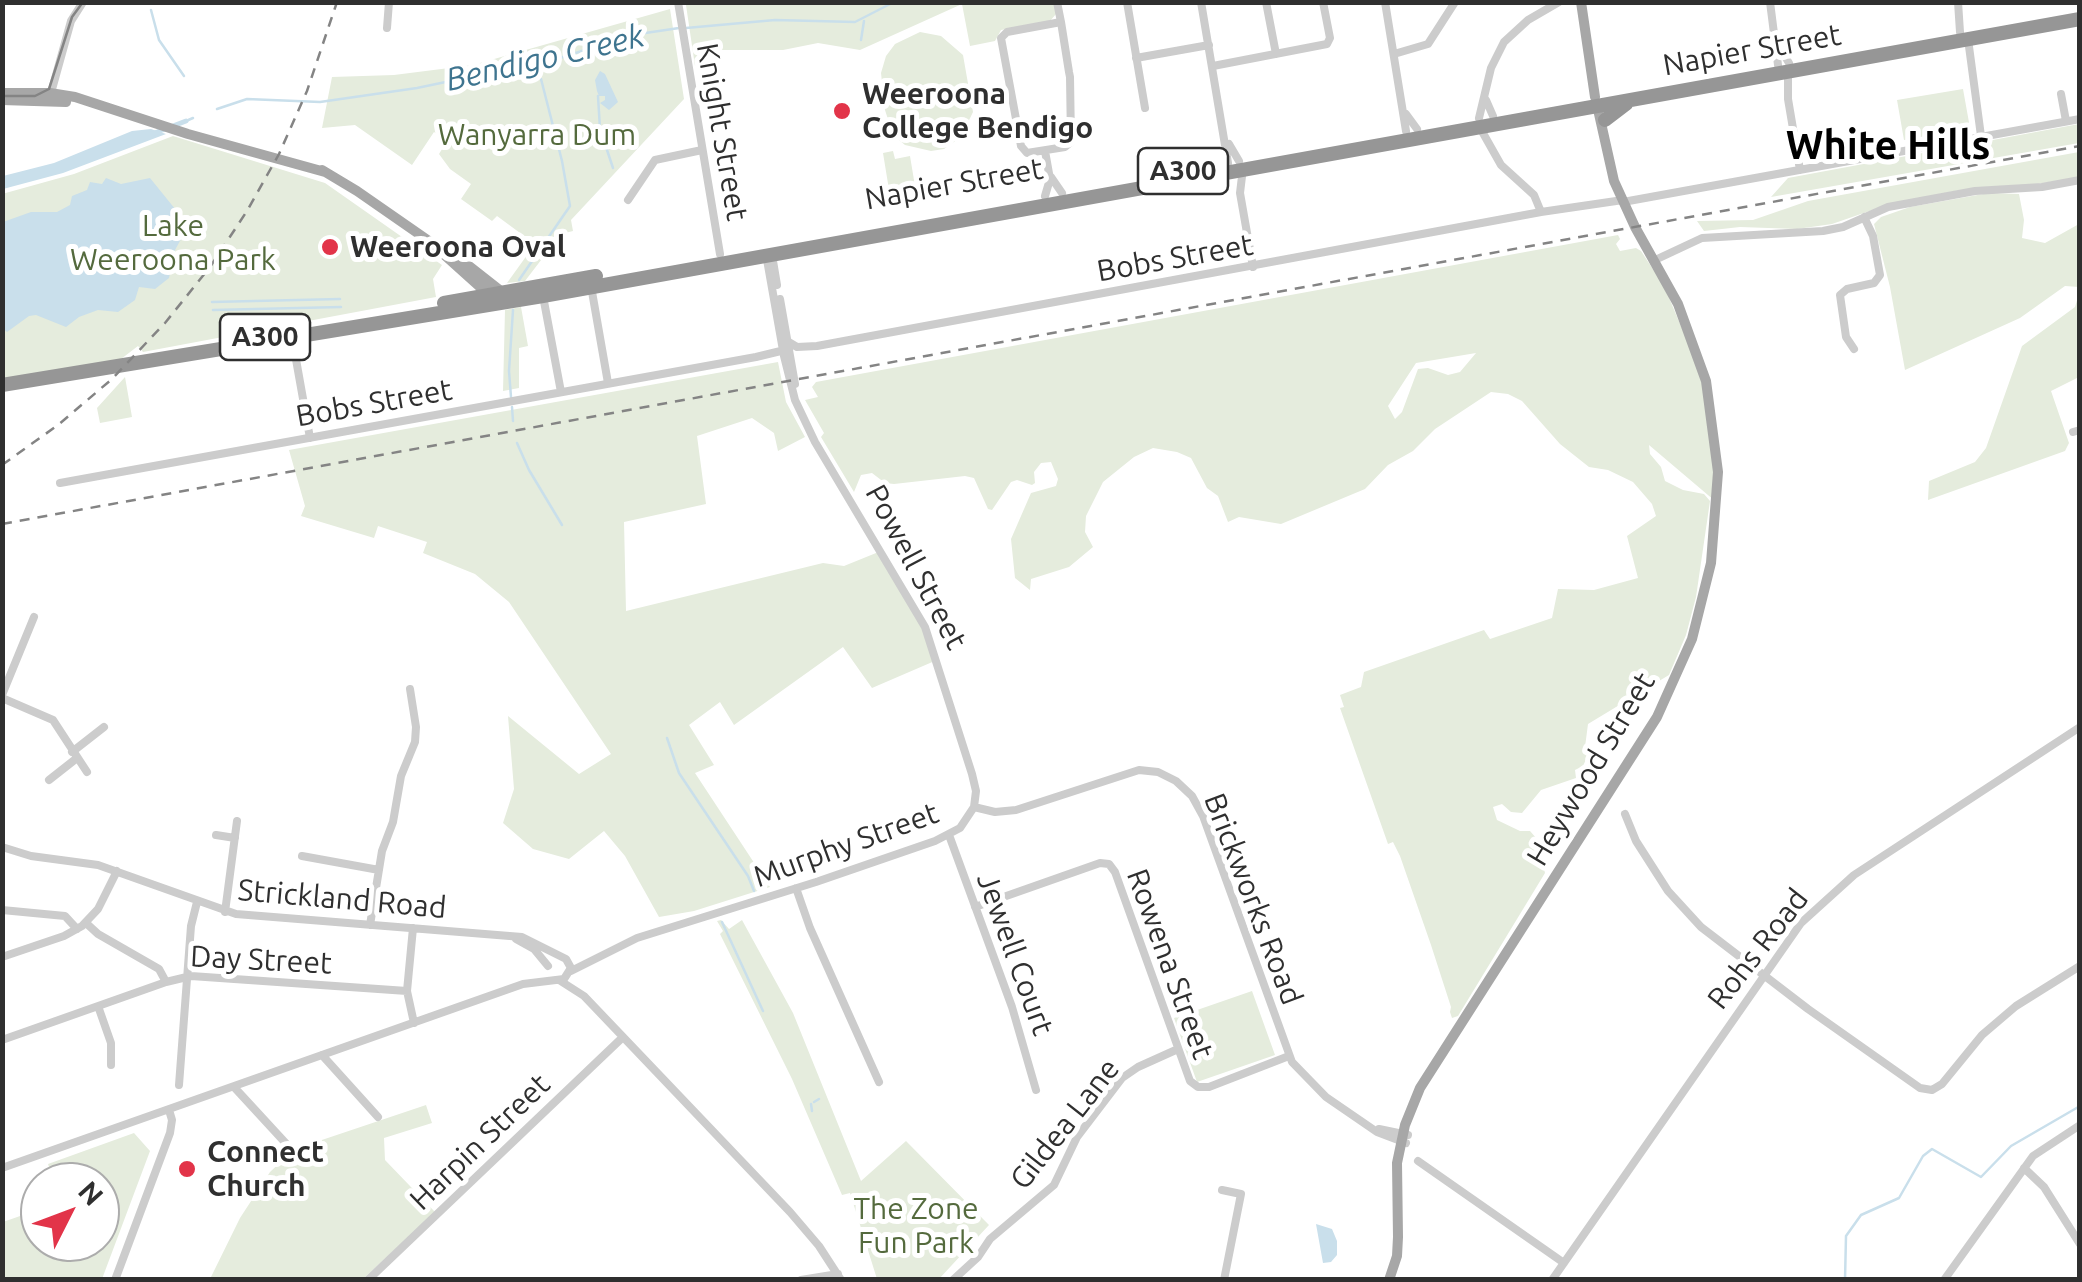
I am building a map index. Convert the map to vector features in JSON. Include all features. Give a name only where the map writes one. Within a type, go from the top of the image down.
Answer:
[{"type":"highway","name":"Napier Street","points":[[1600,104],[1782,68],[1932,46],[2080,11]]},
{"type":"highway","name":"Napier Street","points":[[1234,166],[1262,156],[1411,130],[1414,134],[1640,98],[1874,47],[1965,39],[2080,19]]},
{"type":"highway","points":[[1874,47],[1879,51],[1932,46]]},
{"type":"highway","name":"Napier Street","points":[[2,387],[495,294],[631,274],[1234,166],[1282,162],[1481,122]]},
{"type":"highway","points":[[1262,156],[1307,152],[1310,156]]},
{"type":"highway","name":"Napier Street","points":[[292,334],[543,296],[720,254],[768,250],[1053,197]]},
{"type":"highway","points":[[495,294],[497,299],[543,296]]},
{"type":"main road","name":"Heywood Street","points":[[1386,1280],[1398,1244],[1405,1139],[1420,1100],[1444,1051],[1649,730],[1679,672],[1703,600],[1718,508],[1714,423],[1690,332],[1622,199],[1608,162],[1581,2]]},
{"type":"main road","points":[[2,96],[51,96],[97,106],[325,172],[476,270],[495,294]]},
{"type":"street","points":[[388,28],[389,2]]},
{"type":"street","name":"Knight Street","points":[[678,2],[720,254]]},
{"type":"street","points":[[1057,2],[1061,22],[1070,72],[1071,139],[1067,146],[1027,153],[1022,149],[1002,38],[1007,32],[1061,22]]},
{"type":"street","points":[[1127,2],[1145,108]]},
{"type":"street","points":[[1201,2],[1253,267]]},
{"type":"street","points":[[1266,2],[1276,54]]},
{"type":"street","points":[[1213,66],[1328,42],[1324,2]]},
{"type":"street","points":[[1385,2],[1411,130]]},
{"type":"street","points":[[1394,54],[1428,44],[1455,2]]},
{"type":"street","points":[[1958,2],[1981,136]]},
{"type":"street","points":[[1770,3],[1800,170]]},
{"type":"street","points":[[1541,212],[1534,196],[1510,176],[1494,153],[1481,122],[1494,59],[1509,36],[1553,4]]},
{"type":"street","points":[[51,96],[76,5]]},
{"type":"street","points":[[1136,58],[1209,45]]},
{"type":"street","points":[[2061,94],[2066,121]]},
{"type":"street","name":"Bobs Street","points":[[60,483],[1541,212],[1643,198],[2080,118]]},
{"type":"street","points":[[628,200],[652,162],[702,150]]},
{"type":"street","points":[[1046,151],[1053,197]]},
{"type":"street","points":[[1050,173],[1053,197]]},
{"type":"street","points":[[1655,260],[1702,238],[1823,232],[1888,207],[1964,192],[2080,180]]},
{"type":"street","points":[[1854,349],[1846,337],[1840,295],[1847,288],[1874,282],[1880,274],[1873,236],[1864,217]]},
{"type":"street","name":"Powell Street","points":[[768,250],[803,418],[925,628],[972,774],[974,807]]},
{"type":"street","points":[[592,286],[608,384]]},
{"type":"street","points":[[543,296],[561,392]]},
{"type":"street","points":[[292,334],[310,438]]},
{"type":"street","points":[[34,617],[2,697],[54,720],[88,774]]},
{"type":"street","points":[[370,925],[401,776],[415,742],[410,689]]},
{"type":"street","points":[[49,780],[105,727]]},
{"type":"street","name":"Rohs Road","points":[[1552,1280],[1801,923],[1854,875],[2080,727]]},
{"type":"street","name":"Murphy Street","points":[[571,971],[599,954],[647,934],[949,835],[964,824],[974,807],[1008,812],[1130,771],[1158,772]]},
{"type":"street","name":"Brickworks Road","points":[[1158,772],[1185,788],[1198,805],[1289,1056]]},
{"type":"street","name":"Heywood Street","points":[[1625,814],[1636,841],[1700,928],[1920,1088],[1932,1090],[1953,1074],[1982,1034],[2016,1006],[2080,966]]},
{"type":"street","points":[[226,912],[237,821]]},
{"type":"street","points":[[216,835],[235,838]]},
{"type":"street","name":"Jewell Court","points":[[949,835],[1012,1008],[1036,1090]]},
{"type":"street","name":"Strickland Road","points":[[2,847],[39,857],[87,862],[226,912],[531,939],[563,957]]},
{"type":"street","points":[[302,856],[379,870]]},
{"type":"street","name":"Rowena Street","points":[[975,907],[1100,863],[1109,864],[1190,1081],[1203,1088],[1289,1056]]},
{"type":"street","points":[[2,957],[82,926],[102,903],[117,871]]},
{"type":"street","points":[[796,888],[879,1082]]},
{"type":"street","points":[[178,1084],[190,926],[197,902]]},
{"type":"street","points":[[2,910],[65,916],[159,969],[166,982]]},
{"type":"street","points":[[413,928],[407,991],[414,1023]]},
{"type":"street","points":[[507,936],[530,946],[550,975],[584,996]]},
{"type":"street","name":"Murphy Street","points":[[563,957],[599,954]]},
{"type":"street","points":[[523,984],[548,967],[553,958],[563,957],[570,963],[584,996],[790,1212],[840,1276],[804,1279]]},
{"type":"street","points":[[2,1168],[523,984],[558,980],[571,971]]},
{"type":"street","name":"Day Street","points":[[2,1040],[187,976],[407,991]]},
{"type":"street","points":[[98,1006],[112,1043],[111,1065]]},
{"type":"street","name":"Harpin Street","points":[[368,1280],[623,1038]]},
{"type":"street","name":"Gildea Lane","points":[[953,1280],[978,1257],[990,1239],[1054,1185],[1077,1137],[1122,1078],[1178,1049]]},
{"type":"street","points":[[322,1056],[378,1117]]},
{"type":"street","points":[[1289,1056],[1310,1084],[1357,1118],[1377,1132],[1405,1139]]},
{"type":"street","points":[[234,1087],[292,1150]]},
{"type":"street","points":[[115,1280],[170,1133],[169,1110]]},
{"type":"street","points":[[1944,1280],[2024,1168],[2041,1149],[2080,1125]]},
{"type":"street","points":[[1418,1161],[1564,1262]]},
{"type":"street","points":[[2024,1168],[2044,1187],[2080,1244]]},
{"type":"street","points":[[1222,1190],[1241,1194],[1224,1280]]},
{"type":"street","points":[[804,1279],[832,1264]]},
{"type":"green space","points":[[1054,2],[1056,14],[1050,21],[1001,30],[995,41],[970,46],[962,4],[860,50],[818,43],[783,50],[708,50],[695,66],[686,5]]},
{"type":"green space","name":"Wanyarra Dum","points":[[670,9],[684,99],[571,220],[573,231],[561,234],[525,281],[507,283],[535,244],[497,216],[492,221],[461,199],[471,184],[450,169],[439,154],[447,141],[434,132],[412,165],[355,125],[322,128],[332,77],[394,75],[473,65]]},
{"type":"green space","points":[[920,32],[941,36],[963,55],[973,112],[961,137],[944,149],[931,151],[905,145],[893,135],[885,110],[881,73],[895,44]]},
{"type":"green space","points":[[1963,89],[1970,128],[1904,140],[1897,100]]},
{"type":"green space","points":[[2079,124],[2079,143],[1771,197],[1788,178]]},
{"type":"green space","name":"Lake Weeroona Park","points":[[173,136],[325,183],[442,265],[433,279],[436,297],[143,352],[138,346],[121,359],[3,380],[2,194],[74,174]]},
{"type":"green space","points":[[893,151],[895,159],[910,156],[917,198],[891,202],[883,153]]},
{"type":"green space","points":[[2079,152],[2079,177],[1954,191],[1884,206],[1832,224],[1797,229],[1740,227],[1704,231],[1697,221],[1753,220],[1808,201]]},
{"type":"green space","points":[[1989,193],[2019,194],[2024,220],[2022,238],[2045,243],[2079,224],[2079,287],[2065,286],[2020,318],[1905,370],[1874,224],[1881,217],[1910,207]]},
{"type":"green space","points":[[1618,235],[1616,244],[1620,251],[1641,251],[1664,286],[1711,397],[1715,501],[1649,445],[1665,481],[1704,494],[1710,501],[1696,597],[1686,635],[1669,675],[1588,724],[1588,755],[1583,766],[1575,770],[1576,778],[1541,790],[1522,813],[1511,812],[1502,804],[1493,807],[1497,820],[1520,831],[1530,831],[1537,839],[1545,873],[1458,1016],[1452,1018],[1400,856],[1393,842],[1388,844],[1340,708],[1344,707],[1340,695],[1361,687],[1364,672],[1484,630],[1490,639],[1552,618],[1558,589],[1594,590],[1638,578],[1627,536],[1656,516],[1652,504],[1633,482],[1608,470],[1589,467],[1560,444],[1522,401],[1491,392],[1435,429],[1413,451],[1388,465],[1365,489],[1281,524],[1239,517],[1228,522],[1218,496],[1207,488],[1191,458],[1153,448],[1134,457],[1103,482],[1086,516],[1085,532],[1093,547],[1069,567],[1031,579],[1030,590],[1015,578],[1011,539],[1031,493],[1056,486],[1058,479],[1051,462],[1041,463],[1034,472],[1032,485],[1011,482],[992,510],[974,478],[965,476],[894,484],[885,483],[872,473],[861,475],[854,492],[821,437],[824,433],[805,400],[818,397],[812,387],[816,382]],"holes":[[[1476,353],[1460,372],[1448,375],[1418,369],[1402,412],[1395,419],[1388,406],[1416,363]]]},
{"type":"green space","points":[[2079,294],[2079,377],[2051,391],[2069,443],[2065,451],[1928,500],[1929,481],[1975,462],[1986,448],[2022,346],[2075,307]]},
{"type":"green space","points":[[521,307],[528,346],[519,348],[519,388],[503,391],[505,310]]},
{"type":"green space","points":[[778,362],[786,402],[805,437],[778,451],[774,433],[752,418],[697,436],[706,504],[624,522],[626,611],[823,563],[844,566],[881,551],[925,627],[937,660],[872,688],[843,647],[734,725],[720,702],[689,725],[714,765],[695,773],[770,887],[694,911],[659,917],[625,856],[604,831],[569,859],[533,849],[503,823],[514,789],[508,716],[579,774],[611,754],[509,602],[475,574],[423,553],[427,542],[378,526],[374,538],[301,516],[305,506],[289,450]]},
{"type":"green space","points":[[125,377],[132,417],[100,423],[97,408]]},
{"type":"green space","name":"The Zone Fun Park","points":[[721,920],[729,929],[742,920],[793,1013],[861,1181],[906,1141],[989,1225],[939,1279],[877,1279],[850,1193],[842,1195],[792,1079],[720,934],[723,931],[717,921]]},
{"type":"green space","points":[[1252,991],[1275,1055],[1197,1082],[1174,1018]]},
{"type":"green space","points":[[426,1105],[432,1123],[384,1138],[385,1160],[435,1212],[363,1279],[210,1279],[240,1218],[270,1172],[288,1155],[298,1148]]},
{"type":"green space","points":[[134,1133],[150,1151],[120,1231],[120,1162],[54,1162]]},
{"type":"green space","points":[[20,1216],[20,1262],[108,1262],[102,1279],[3,1279],[3,1222]]},
{"type":"water","points":[[600,71],[618,102],[609,110],[600,103],[605,96],[599,96],[597,91],[595,80]]},
{"type":"water","points":[[151,129],[166,134],[63,173],[3,189],[3,176],[54,163],[132,131]]},
{"type":"water","points":[[106,178],[121,184],[150,178],[184,220],[186,230],[175,250],[169,278],[155,289],[139,287],[135,300],[118,312],[98,310],[66,327],[29,316],[7,332],[2,328],[3,222],[31,212],[57,212],[70,205],[72,196],[87,190],[90,182],[102,184]]},
{"type":"water","points":[[1316,1224],[1332,1229],[1337,1241],[1337,1255],[1331,1262],[1323,1263]]},
{"type":"waterway","name":"Bendigo Creek","points":[[686,28],[775,20],[855,22],[894,2]]},
{"type":"waterway","points":[[151,10],[159,40],[184,76]]},
{"type":"waterway","points":[[861,40],[864,21]]},
{"type":"waterway","name":"Bendigo Creek","points":[[217,109],[247,99],[320,102],[417,88],[560,58],[632,35],[679,28]]},
{"type":"waterway","points":[[519,280],[570,206],[541,79]]},
{"type":"waterway","points":[[598,96],[600,129],[613,168]]},
{"type":"waterway","name":"Bendigo Creek","points":[[186,121],[193,118]]},
{"type":"waterway","name":"Bendigo Creek","points":[[152,134],[186,121]]},
{"type":"waterway","points":[[212,302],[340,299]]},
{"type":"waterway","points":[[213,310],[341,307]]},
{"type":"waterway","points":[[511,397],[513,310]]},
{"type":"waterway","points":[[512,407],[513,421]]},
{"type":"waterway","points":[[517,443],[562,525]]},
{"type":"waterway","points":[[667,738],[679,773],[754,891]]},
{"type":"waterway","points":[[722,922],[763,1011]]},
{"type":"waterway","points":[[814,1102],[819,1099]]},
{"type":"waterway","points":[[811,1104],[812,1111]]},
{"type":"waterway","points":[[1845,1280],[1846,1236],[1861,1215],[1899,1198],[1923,1156],[1932,1149],[1981,1177],[2011,1146],[2080,1106]]},
{"type":"tram line","points":[[2,96],[35,96],[49,89],[72,17],[83,2]]},
{"type":"railway","points":[[2,465],[112,379],[165,323],[210,267],[279,154],[307,91],[337,2]]},
{"type":"railway","points":[[2,524],[2080,146]]},
{"type":"place","name":"Weeroona College Bendigo","points":[[842,111]]},
{"type":"place","name":"Weeroona Oval","points":[[330,247]]},
{"type":"place","name":"Connect Church","points":[[187,1169]]},
{"type":"district","name":"White Hills","points":[[1888,146]]}]
